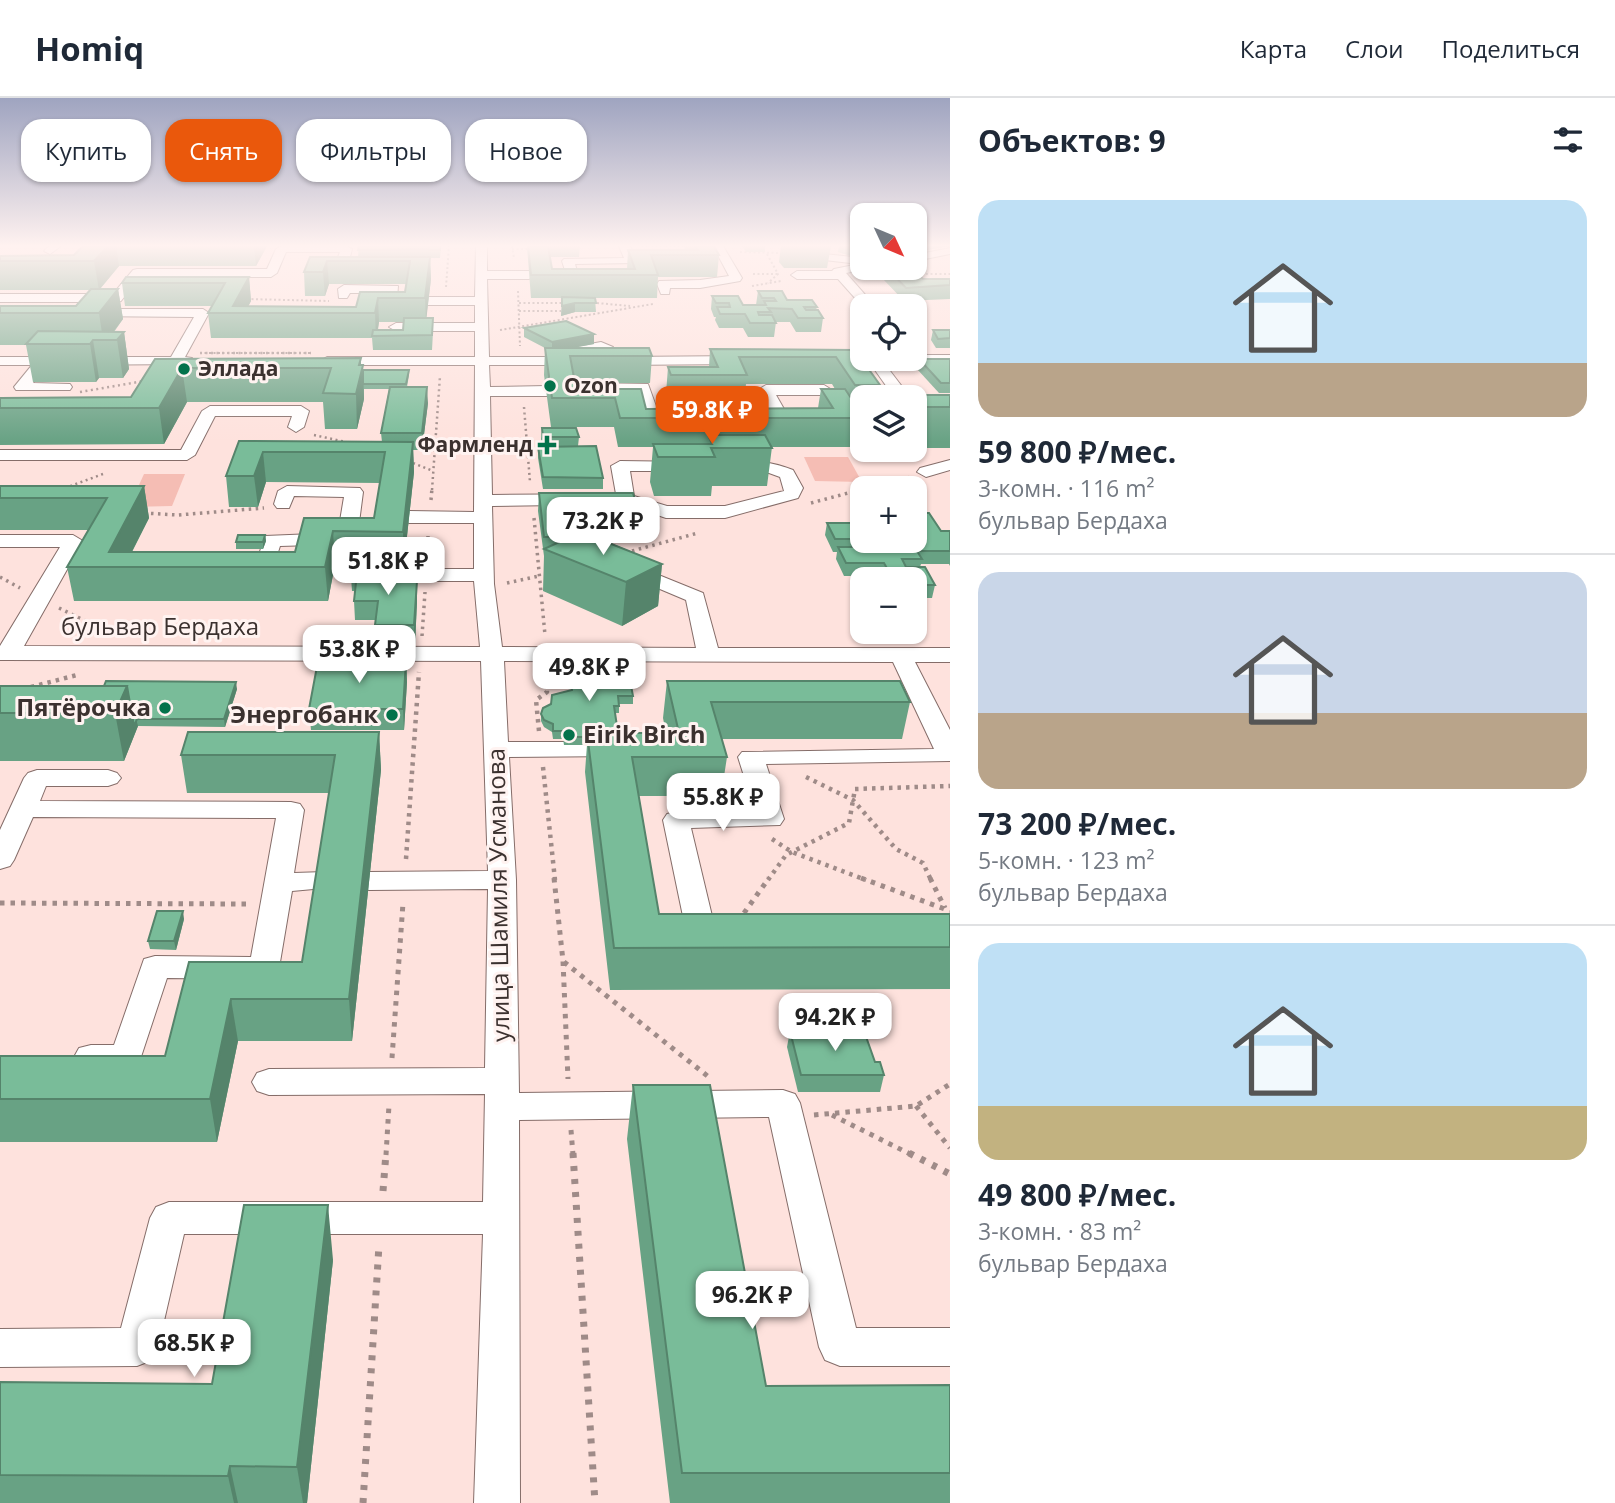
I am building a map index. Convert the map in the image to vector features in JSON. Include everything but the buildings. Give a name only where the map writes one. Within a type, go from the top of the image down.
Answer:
[{"type":"street","points":[[396,327],[470,312]]},
{"type":"street","name":"улица Шамиля Усманова","points":[[482,312],[484,579],[492,654],[502,880],[502,1218],[497,1503]]},
{"type":"street","points":[[0,361],[44,361],[148,372],[178,357],[203,313],[74,313]]},
{"type":"street","points":[[578,350],[601,346],[608,350],[616,361]]},
{"type":"street","points":[[178,357],[203,361]]},
{"type":"street","points":[[314,357],[336,368],[521,361],[756,360]]},
{"type":"street","points":[[808,359],[850,359]]},
{"type":"street","points":[[927,359],[949,360]]},
{"type":"street","points":[[44,361],[21,387],[72,390]]},
{"type":"street","points":[[677,361],[683,377]]},
{"type":"street","points":[[585,387],[643,387],[651,415],[589,410],[578,391],[585,387]]},
{"type":"street","points":[[762,430],[788,430],[766,390],[814,388]]},
{"type":"street","points":[[482,391],[547,391]]},
{"type":"street","points":[[926,472],[950,465]]},
{"type":"street","points":[[409,517],[485,509],[532,500],[626,499],[666,512],[726,512],[776,500],[792,494],[794,488],[787,474],[772,468],[620,466],[626,499]]},
{"type":"street","points":[[350,517],[370,517]]},
{"type":"street","points":[[0,541],[73,541],[40,599],[4,653]]},
{"type":"street","points":[[620,560],[696,597],[709,655]]},
{"type":"street","name":"бульвар Бердаха","points":[[4,653],[950,655]]},
{"type":"street","points":[[741,925],[700,926],[676,820],[771,819],[751,757],[940,756],[948,751],[901,655]]},
{"type":"street","points":[[496,750],[641,748]]},
{"type":"street","points":[[0,860],[37,778],[108,778]]},
{"type":"street","points":[[23,809],[292,810],[264,968],[155,967],[125,1057],[70,1057]]},
{"type":"street","points":[[269,1082],[502,1094],[783,1103],[840,1347],[950,1347]]},
{"type":"street","points":[[0,1348],[137,1347],[169,1218],[502,1218]]},
{"type":"lane","points":[[0,455],[187,454],[210,411],[254,407],[301,411],[296,427]]},
{"type":"lane","points":[[236,573],[263,573],[272,540],[347,538],[354,492],[287,491],[283,504]]},
{"type":"lane","points":[[357,575],[484,579]]},
{"type":"lane","points":[[369,881],[502,880]]},
{"type":"lane","points":[[277,893],[325,881]]},
{"type":"path","points":[[487,312],[520,327],[594,312]]},
{"type":"path","points":[[519,312],[521,361]]},
{"type":"path","points":[[555,312],[556,320]]},
{"type":"path","points":[[178,357],[314,357]]},
{"type":"path","points":[[72,390],[148,372]]},
{"type":"path","points":[[522,391],[547,654],[547,692],[536,700],[541,749]]},
{"type":"path","points":[[296,427],[304,432],[352,443]]},
{"type":"path","points":[[398,456],[433,471]]},
{"type":"path","points":[[61,490],[108,472]]},
{"type":"path","points":[[911,476],[926,472]]},
{"type":"path","points":[[809,504],[850,493]]},
{"type":"path","points":[[139,513],[178,515],[247,512],[283,504]]},
{"type":"path","points":[[620,560],[701,532]]},
{"type":"path","points":[[484,579],[514,583],[550,573]]},
{"type":"path","points":[[0,578],[153,653]]},
{"type":"path","points":[[26,688],[77,675]]},
{"type":"path","points":[[765,757],[853,800],[896,849],[923,863],[948,910]]},
{"type":"path","points":[[741,925],[786,855],[849,823],[855,789],[950,786]]},
{"type":"path","points":[[741,819],[792,852],[948,910]]},
{"type":"path","points":[[0,903],[277,893]]},
{"type":"path","points":[[563,961],[741,1103]]},
{"type":"path","points":[[783,1103],[799,1116],[916,1106],[950,1084]]},
{"type":"path","points":[[916,1106],[950,1148]]},
{"type":"path","points":[[829,1114],[950,1174]]},
{"type":"shaded area","points":[[804,457],[848,457],[859,476],[850,476],[850,482],[815,481]]},
{"type":"shaded area","points":[[144,474],[185,474],[172,506],[129,507]]},
{"type":"place","name":"Эллада","points":[[184,369]]},
{"type":"place","name":"Ozon","points":[[550,386]]},
{"type":"place","name":"Фармленд","points":[[547,445]]},
{"type":"place","name":"Пятёрочка","points":[[165,708]]},
{"type":"place","name":"Энергобанк","points":[[392,715]]},
{"type":"place","name":"Eirik Birch","points":[[569,735]]}]
